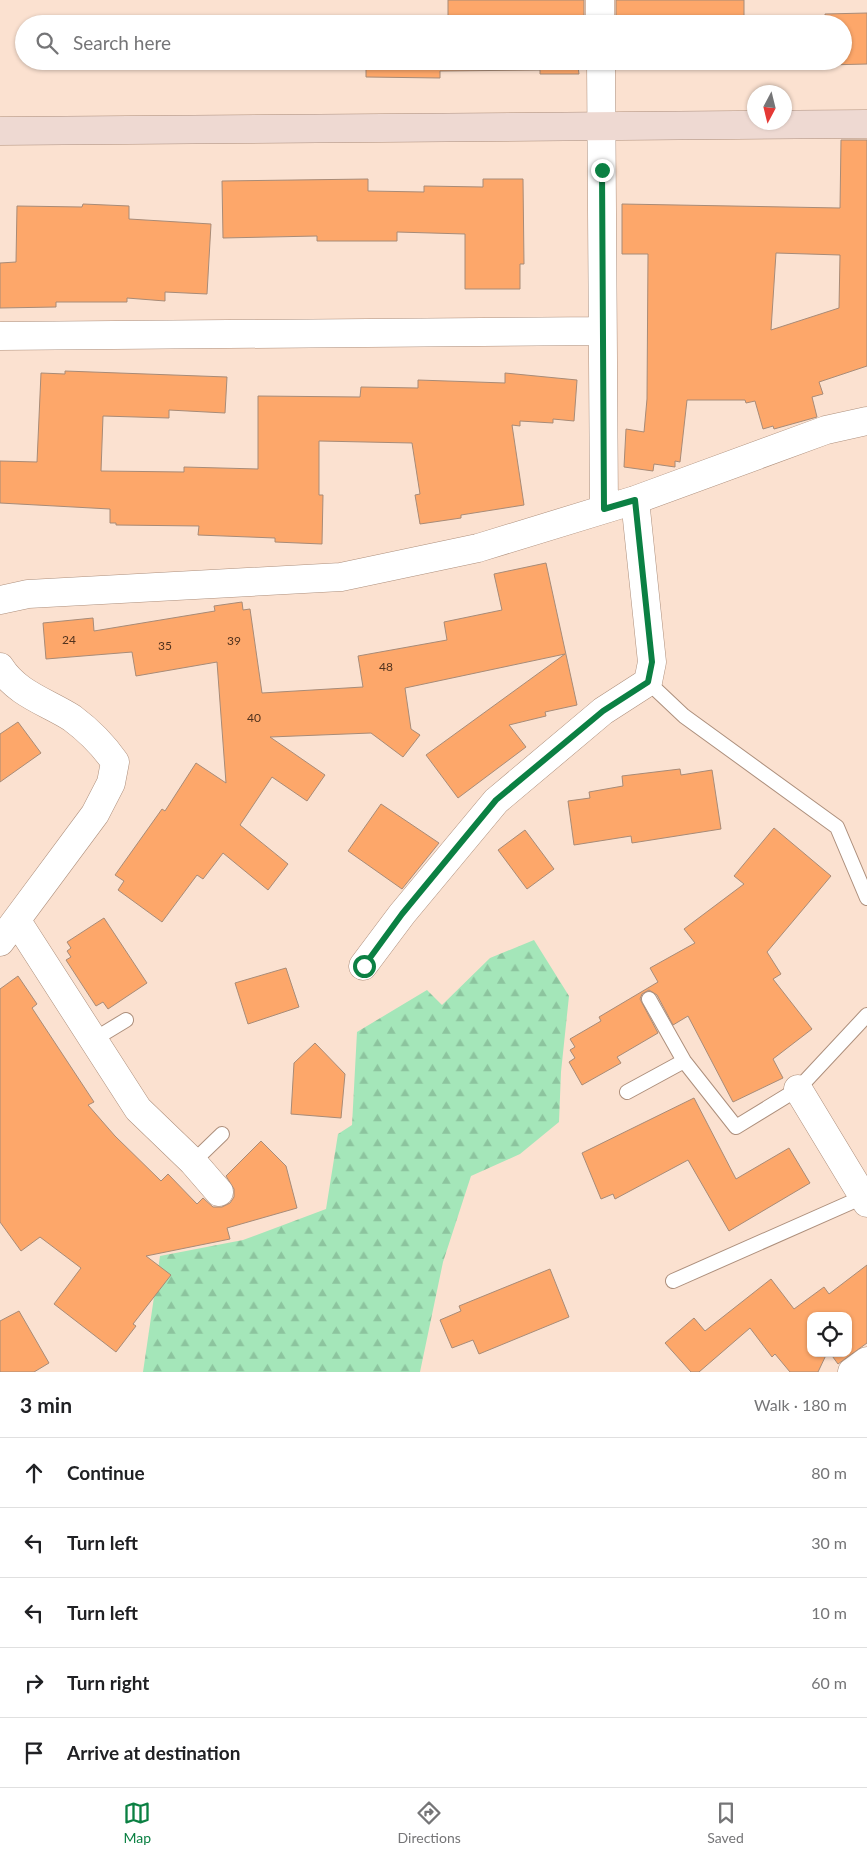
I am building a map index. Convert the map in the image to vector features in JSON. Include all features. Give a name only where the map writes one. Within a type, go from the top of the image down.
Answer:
[{"type":"street","points":[[600,0],[600,15]]},
{"type":"street","points":[[601,70],[604,509]]},
{"type":"street","points":[[0,131],[867,124]]},
{"type":"street","points":[[0,336],[602,331]]},
{"type":"street","points":[[0,600],[28,594],[341,577],[478,548],[635,500],[826,430],[867,421]]},
{"type":"street","points":[[364,966],[402,914],[496,800],[603,711],[648,682],[652,662],[635,500]]},
{"type":"street","points":[[0,667],[18,688],[72,719],[106,750],[115,762],[111,783],[95,814],[0,942]]},
{"type":"street","points":[[17,921],[138,1109],[194,1162],[219,1192]]},
{"type":"street","points":[[798,1089],[865,1200]]},
{"type":"street","points":[[852,1372],[867,1362]]},
{"type":"lane","points":[[648,682],[684,716],[837,827],[867,898]]},
{"type":"lane","points":[[649,999],[684,1061],[736,1128],[798,1089],[867,1015]]},
{"type":"lane","points":[[93,1040],[126,1020]]},
{"type":"lane","points":[[627,1092],[684,1061]]},
{"type":"lane","points":[[194,1162],[222,1134]]},
{"type":"lane","points":[[673,1281],[865,1200]]},
{"type":"green space","points":[[534,940],[569,996],[561,1072],[559,1122],[520,1154],[471,1176],[443,1262],[420,1372],[143,1372],[160,1256],[243,1240],[326,1209],[338,1134],[352,1125],[357,1032],[427,990],[442,1005],[490,958]]},
{"type":"building","points":[[448,0],[584,0],[584,15],[448,15]]},
{"type":"building","points":[[616,0],[744,0],[744,15],[616,15]]},
{"type":"building","points":[[867,13],[867,64],[852,64],[852,15],[825,14]]},
{"type":"building","points":[[366,70],[540,70],[440,71],[440,78],[366,77]]},
{"type":"building","points":[[540,70],[578,70],[579,74],[540,74]]},
{"type":"building","points":[[841,140],[867,140],[867,366],[819,382],[823,394],[812,397],[817,417],[774,429],[773,426],[763,429],[755,401],[746,403],[745,400],[687,400],[680,462],[675,461],[675,467],[654,464],[653,471],[624,467],[626,429],[644,432],[647,399],[648,254],[622,254],[622,204],[840,208]],"holes":[[[776,253],[840,255],[839,308],[771,330]]]},
{"type":"building","points":[[368,179],[368,191],[424,192],[424,186],[483,187],[483,179],[523,179],[524,264],[520,264],[520,289],[465,289],[465,234],[397,232],[397,241],[317,241],[317,236],[223,238],[222,181]]},
{"type":"building","points":[[83,204],[129,206],[129,219],[211,224],[207,294],[165,292],[165,301],[127,298],[127,302],[56,302],[56,307],[0,308],[0,263],[16,262],[17,206],[82,207]]},
{"type":"building","points":[[65,371],[227,377],[225,413],[169,410],[169,418],[103,416],[101,471],[184,472],[184,467],[258,469],[258,396],[360,397],[361,387],[418,388],[418,380],[505,383],[505,373],[577,380],[574,421],[553,419],[553,423],[520,421],[520,426],[512,425],[524,505],[420,524],[415,495],[420,494],[412,443],[319,441],[319,495],[323,495],[322,544],[275,542],[275,538],[198,535],[199,526],[116,525],[116,523],[110,523],[110,509],[0,503],[0,461],[37,462],[41,373],[65,374]]},
{"type":"building","points":[[546,563],[577,705],[545,712],[546,716],[509,725],[526,747],[458,798],[426,755],[565,654],[405,688],[411,729],[420,735],[403,757],[371,733],[270,737],[325,775],[307,801],[272,777],[240,825],[288,864],[268,890],[223,853],[203,879],[197,875],[162,922],[118,890],[124,881],[115,875],[162,809],[165,811],[196,763],[226,783],[217,662],[136,676],[132,652],[46,659],[43,623],[93,618],[94,631],[215,611],[214,606],[242,602],[243,610],[250,609],[262,693],[363,687],[358,656],[447,640],[444,622],[502,610],[494,574]]},
{"type":"building","points":[[18,722],[41,753],[0,782],[0,734]]},
{"type":"building","points":[[680,769],[681,775],[712,770],[721,829],[632,843],[631,836],[574,845],[568,801],[590,798],[589,792],[623,786],[622,776]]},
{"type":"building","points":[[381,804],[439,843],[402,889],[348,851]]},
{"type":"building","points":[[774,828],[831,876],[767,952],[781,974],[773,979],[812,1029],[773,1059],[783,1078],[733,1102],[688,1016],[673,1025],[657,995],[649,990],[642,994],[640,999],[658,1033],[617,1057],[621,1063],[582,1085],[569,1062],[575,1058],[570,1050],[575,1047],[570,1039],[601,1021],[599,1017],[658,982],[650,968],[695,943],[684,929],[744,884],[734,876]]},
{"type":"building","points":[[525,830],[554,869],[527,889],[498,850]]},
{"type":"building","points":[[104,918],[147,983],[108,1009],[103,1002],[96,1006],[66,960],[71,957],[67,951],[71,948],[67,942]]},
{"type":"building","points":[[286,968],[299,1007],[248,1024],[235,983]]},
{"type":"building","points":[[18,976],[37,1004],[32,1008],[94,1102],[88,1105],[115,1136],[161,1181],[168,1174],[197,1204],[203,1198],[213,1207],[222,1207],[230,1203],[234,1197],[234,1189],[226,1176],[261,1141],[286,1166],[297,1208],[227,1228],[230,1239],[146,1256],[171,1275],[133,1324],[136,1326],[116,1352],[54,1304],[81,1268],[40,1237],[21,1251],[0,1222],[0,989]]},
{"type":"building","points":[[315,1043],[345,1074],[341,1118],[291,1114],[294,1063]]},
{"type":"building","points":[[694,1098],[736,1179],[789,1148],[810,1183],[729,1231],[688,1160],[615,1199],[613,1194],[601,1199],[582,1153]]},
{"type":"building","points":[[867,1265],[867,1343],[852,1354],[852,1312],[807,1312],[807,1357],[825,1357],[818,1372],[790,1372],[775,1354],[772,1357],[750,1328],[699,1372],[691,1372],[665,1343],[694,1318],[705,1331],[771,1279],[794,1309],[824,1287],[829,1294]]},
{"type":"building","points":[[550,1269],[569,1317],[479,1354],[473,1340],[452,1348],[440,1320],[461,1311],[459,1306]]},
{"type":"building","points":[[19,1311],[49,1363],[34,1372],[0,1372],[0,1321]]},
{"type":"building","points":[[833,1357],[848,1357],[838,1364]]},
{"type":"route","points":[[364,966],[402,914],[496,800],[603,711],[648,682],[652,662],[635,500],[604,509],[602,170]]}]
